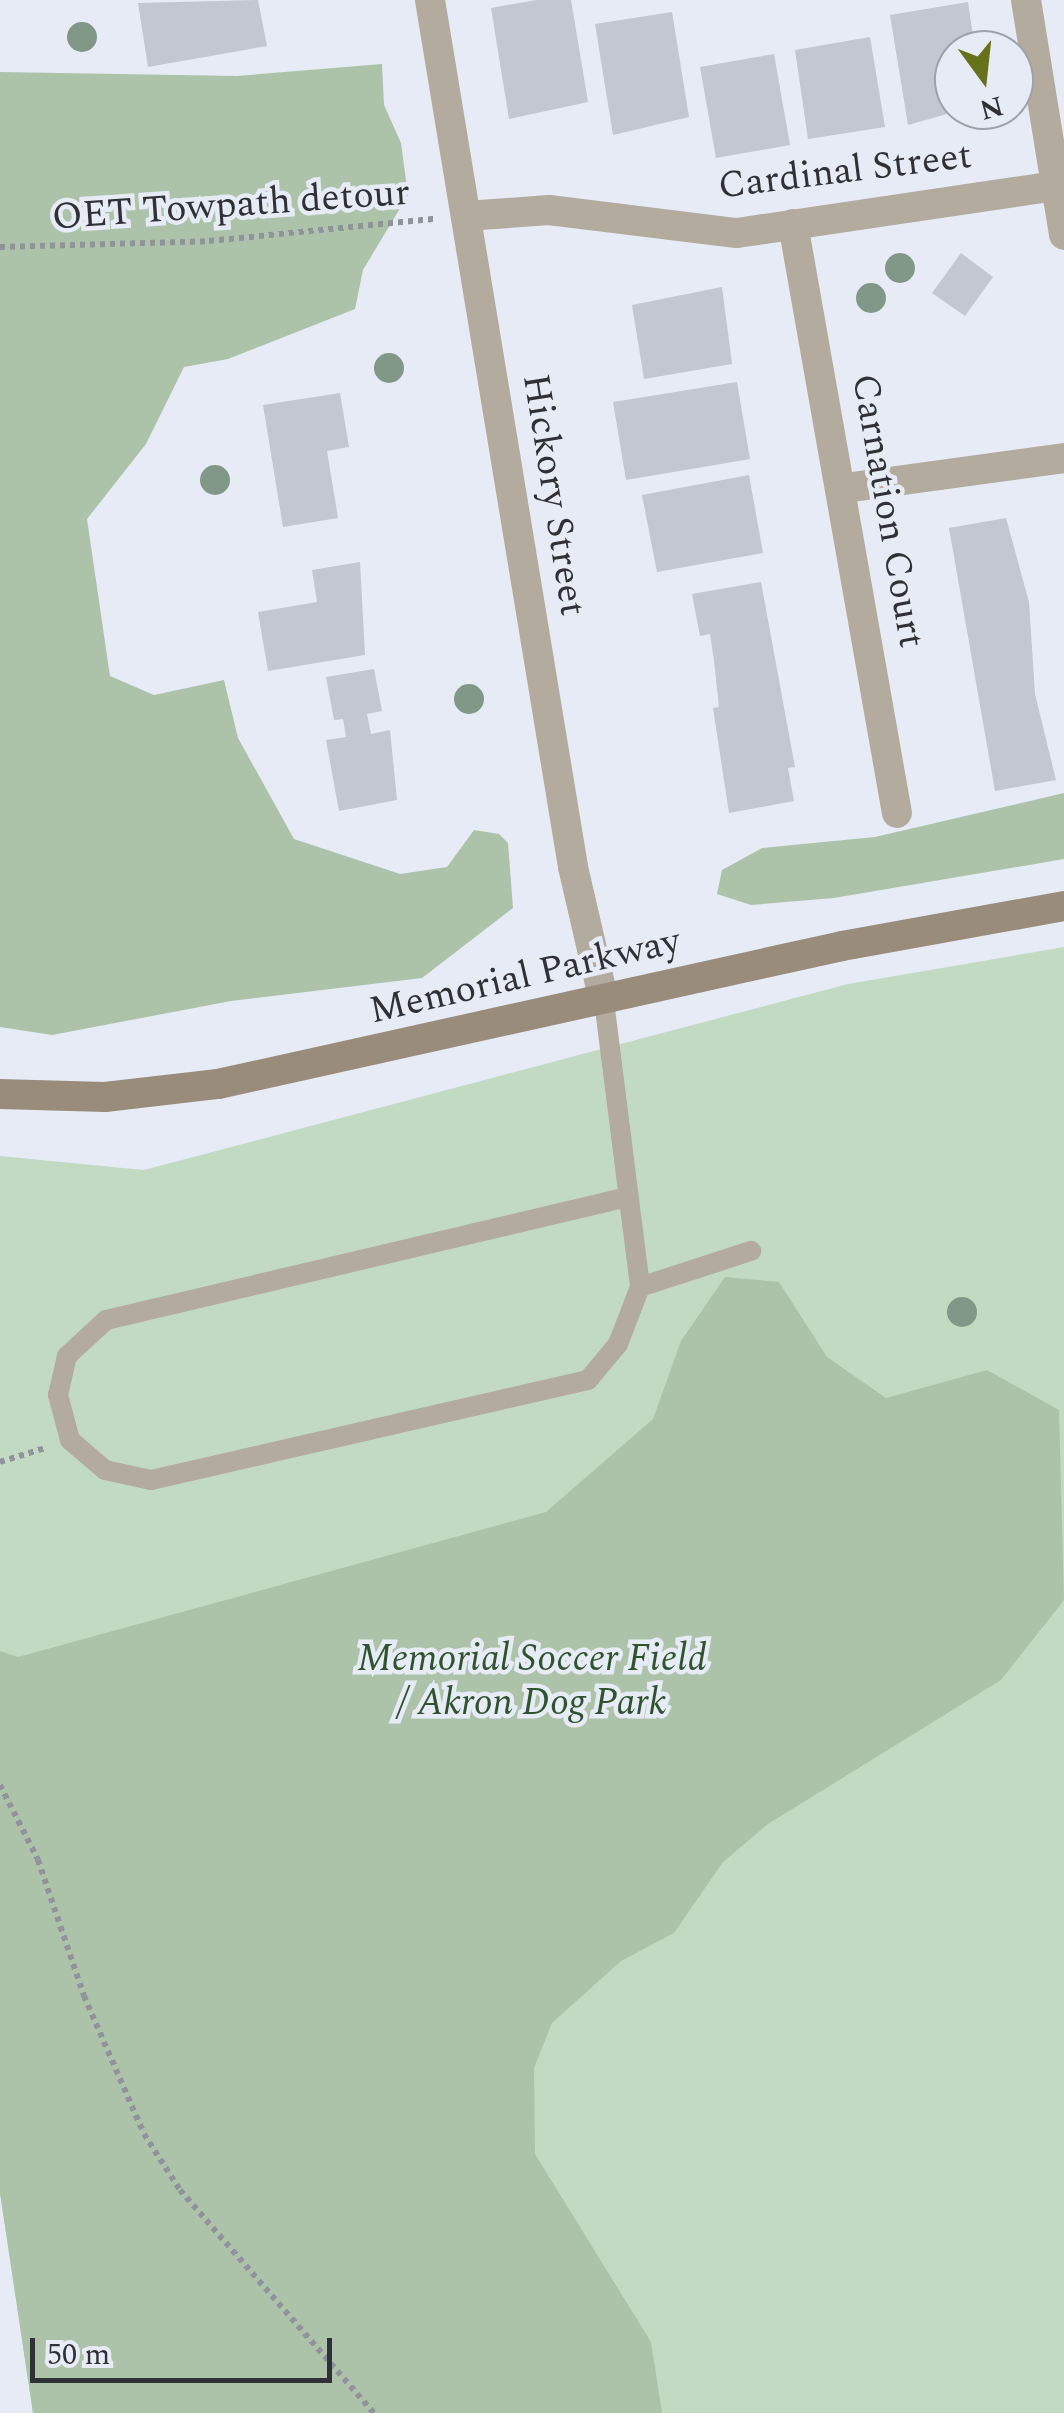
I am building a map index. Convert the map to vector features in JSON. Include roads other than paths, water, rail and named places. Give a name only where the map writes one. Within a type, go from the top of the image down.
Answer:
[{"type":"main road","name":"Memorial Parkway","points":[[0,1094],[105,1097],[218,1084],[842,946],[1064,906]]},
{"type":"street","name":"Hickory Street","points":[[430,0],[573,867],[604,1001]]},
{"type":"street","points":[[1026,0],[1064,234]]},
{"type":"street","name":"Cardinal Street","points":[[466,216],[549,210],[736,233],[1055,186]]},
{"type":"street","name":"Carnation Court","points":[[794,224],[844,488],[897,813]]},
{"type":"street","points":[[844,488],[1064,458]]},
{"type":"lane","points":[[604,1001],[640,1287],[618,1344],[588,1380],[151,1480],[105,1470],[70,1440],[58,1395],[67,1356],[106,1320],[628,1198]]},
{"type":"lane","points":[[640,1287],[751,1251]]},
{"type":"park label","name":"Memorial Soccer Field / Akron Dog Park","points":[[532,1682]]}]
